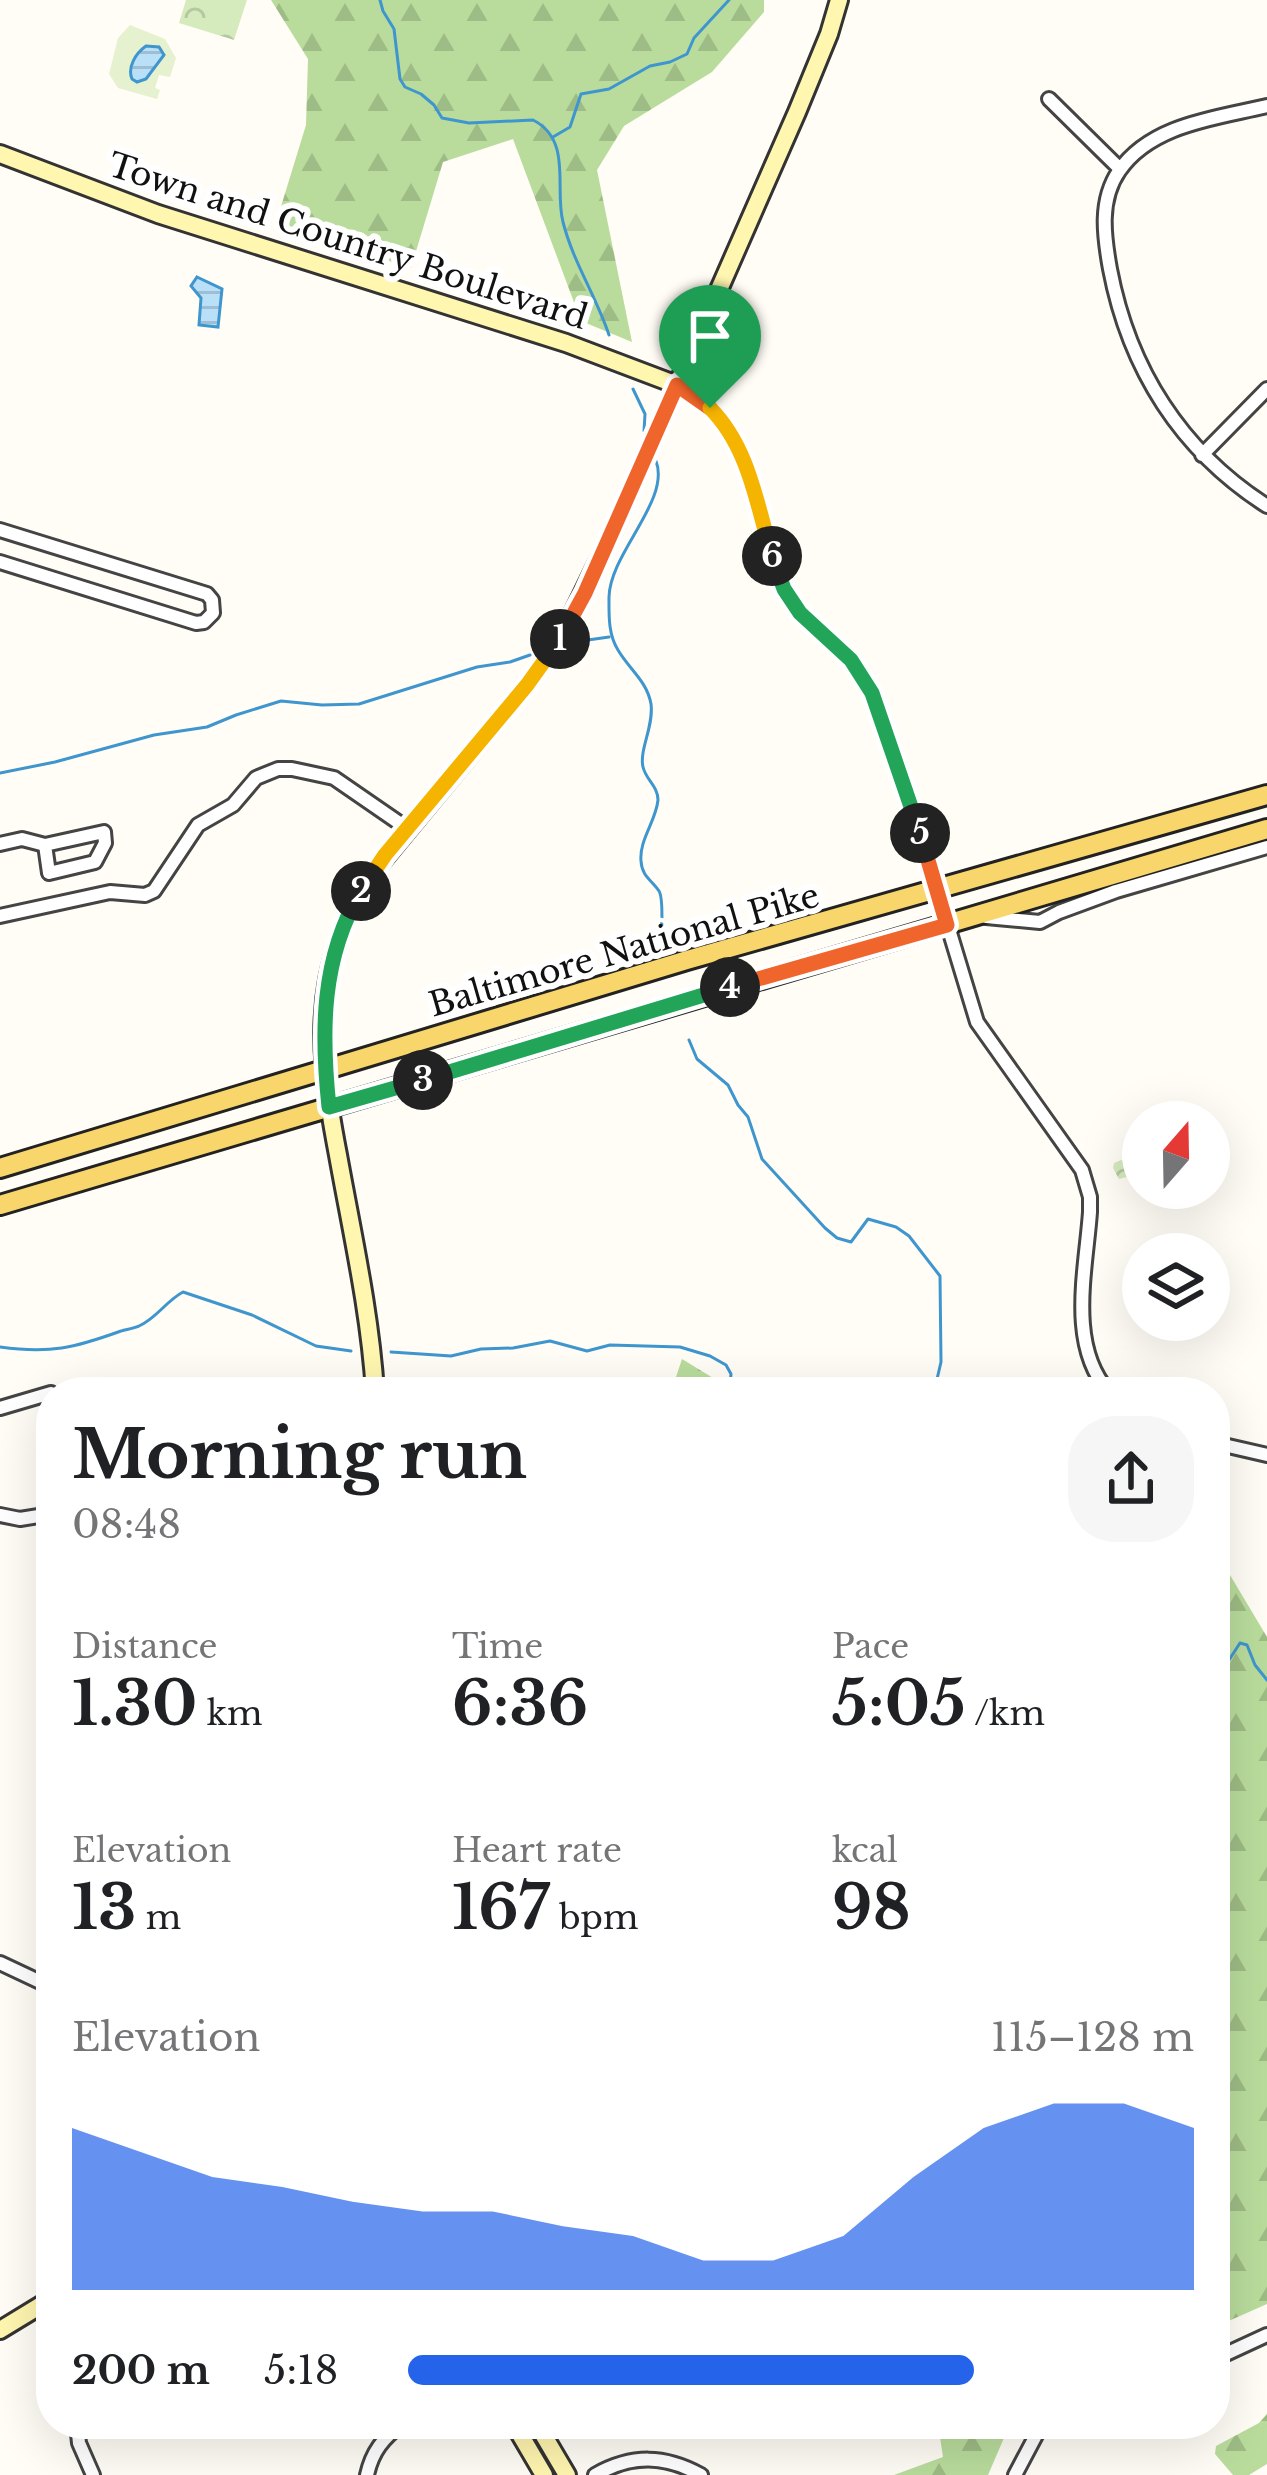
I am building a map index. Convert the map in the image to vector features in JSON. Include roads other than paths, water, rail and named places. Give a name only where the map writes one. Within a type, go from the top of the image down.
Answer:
[{"type":"main road","points":[[373,1377],[325,1069],[325,1003],[338,939],[368,878],[527,685],[585,593],[814,73],[839,0]]},
{"type":"main road","name":"Town and Country Boulevard","points":[[0,154],[136,206],[566,343],[677,385]]},
{"type":"main road","name":"Baltimore National Pike","points":[[0,1168],[687,960],[1267,795]]},
{"type":"main road","name":"Baltimore National Pike","points":[[0,1205],[1267,829]]},
{"type":"main road","points":[[0,2330],[36,2309]]},
{"type":"main road","points":[[523,2439],[544,2475]]},
{"type":"main road","points":[[546,2439],[567,2475]]},
{"type":"street","points":[[1049,99],[1120,169]]},
{"type":"street","points":[[1267,106],[1155,139],[1120,169],[1105,206],[1106,250],[1122,321],[1151,388],[1202,455],[1267,506]]},
{"type":"street","points":[[677,385],[721,419],[738,446],[788,597],[851,660],[872,693],[977,1022],[1087,1183],[1090,1212],[1082,1324],[1084,1345],[1097,1377]]},
{"type":"street","points":[[1202,455],[1267,389]]},
{"type":"street","points":[[0,530],[206,594],[213,613],[196,623],[0,562]]},
{"type":"street","points":[[0,916],[110,892],[145,895],[154,891],[198,825],[233,805],[256,778],[271,771],[292,769],[334,778],[408,829]]},
{"type":"street","points":[[0,844],[22,839],[45,844],[104,832],[105,843],[95,862],[49,873],[45,844]]},
{"type":"street","points":[[979,915],[1040,922],[1116,891],[1267,847]]},
{"type":"street","points":[[0,1408],[36,1398]]},
{"type":"street","points":[[1230,1448],[1267,1454]]},
{"type":"street","points":[[0,1515],[20,1520],[36,1517]]},
{"type":"street","points":[[0,1963],[36,1980]]},
{"type":"street","points":[[1230,2352],[1267,2336]]},
{"type":"street","points":[[79,2439],[93,2475]]},
{"type":"street","points":[[367,2475],[384,2439]]},
{"type":"street","points":[[1015,2475],[1034,2439]]},
{"type":"street","points":[[595,2475],[644,2458],[674,2462],[701,2475]]},
{"type":"water","points":[[146,46],[159,47],[164,55],[146,79],[137,82],[132,79],[132,65]]},
{"type":"water","points":[[197,277],[222,289],[218,327],[199,325],[201,298],[191,286]]},
{"type":"waterway","points":[[380,0],[394,29],[400,79],[434,105],[442,118],[469,123],[533,120],[553,140],[560,166],[563,222],[609,335]]},
{"type":"waterway","points":[[553,137],[570,127],[581,94],[609,89],[650,66],[687,54],[694,38],[729,0]]},
{"type":"waterway","points":[[633,389],[645,414],[644,431]]},
{"type":"waterway","points":[[656,461],[655,493],[612,580],[609,611],[615,644],[642,682],[651,704],[642,760],[658,800],[641,861],[645,875],[661,895],[662,937]]},
{"type":"waterway","points":[[581,641],[609,637]]},
{"type":"waterway","points":[[0,773],[154,735],[207,727],[281,701],[359,704],[530,655]]},
{"type":"waterway","points":[[689,1040],[697,1059],[728,1085],[748,1117],[762,1159],[825,1228],[851,1242],[868,1219],[896,1227],[909,1236],[940,1276],[938,1377]]},
{"type":"waterway","points":[[0,1347],[33,1350],[89,1342],[139,1326],[183,1292],[252,1315],[316,1346],[351,1351]]},
{"type":"waterway","points":[[391,1352],[451,1356],[550,1341],[587,1351],[610,1345],[680,1347],[726,1365],[731,1377]]},
{"type":"waterway","points":[[1230,1658],[1240,1643],[1247,1645],[1267,1680]]}]
